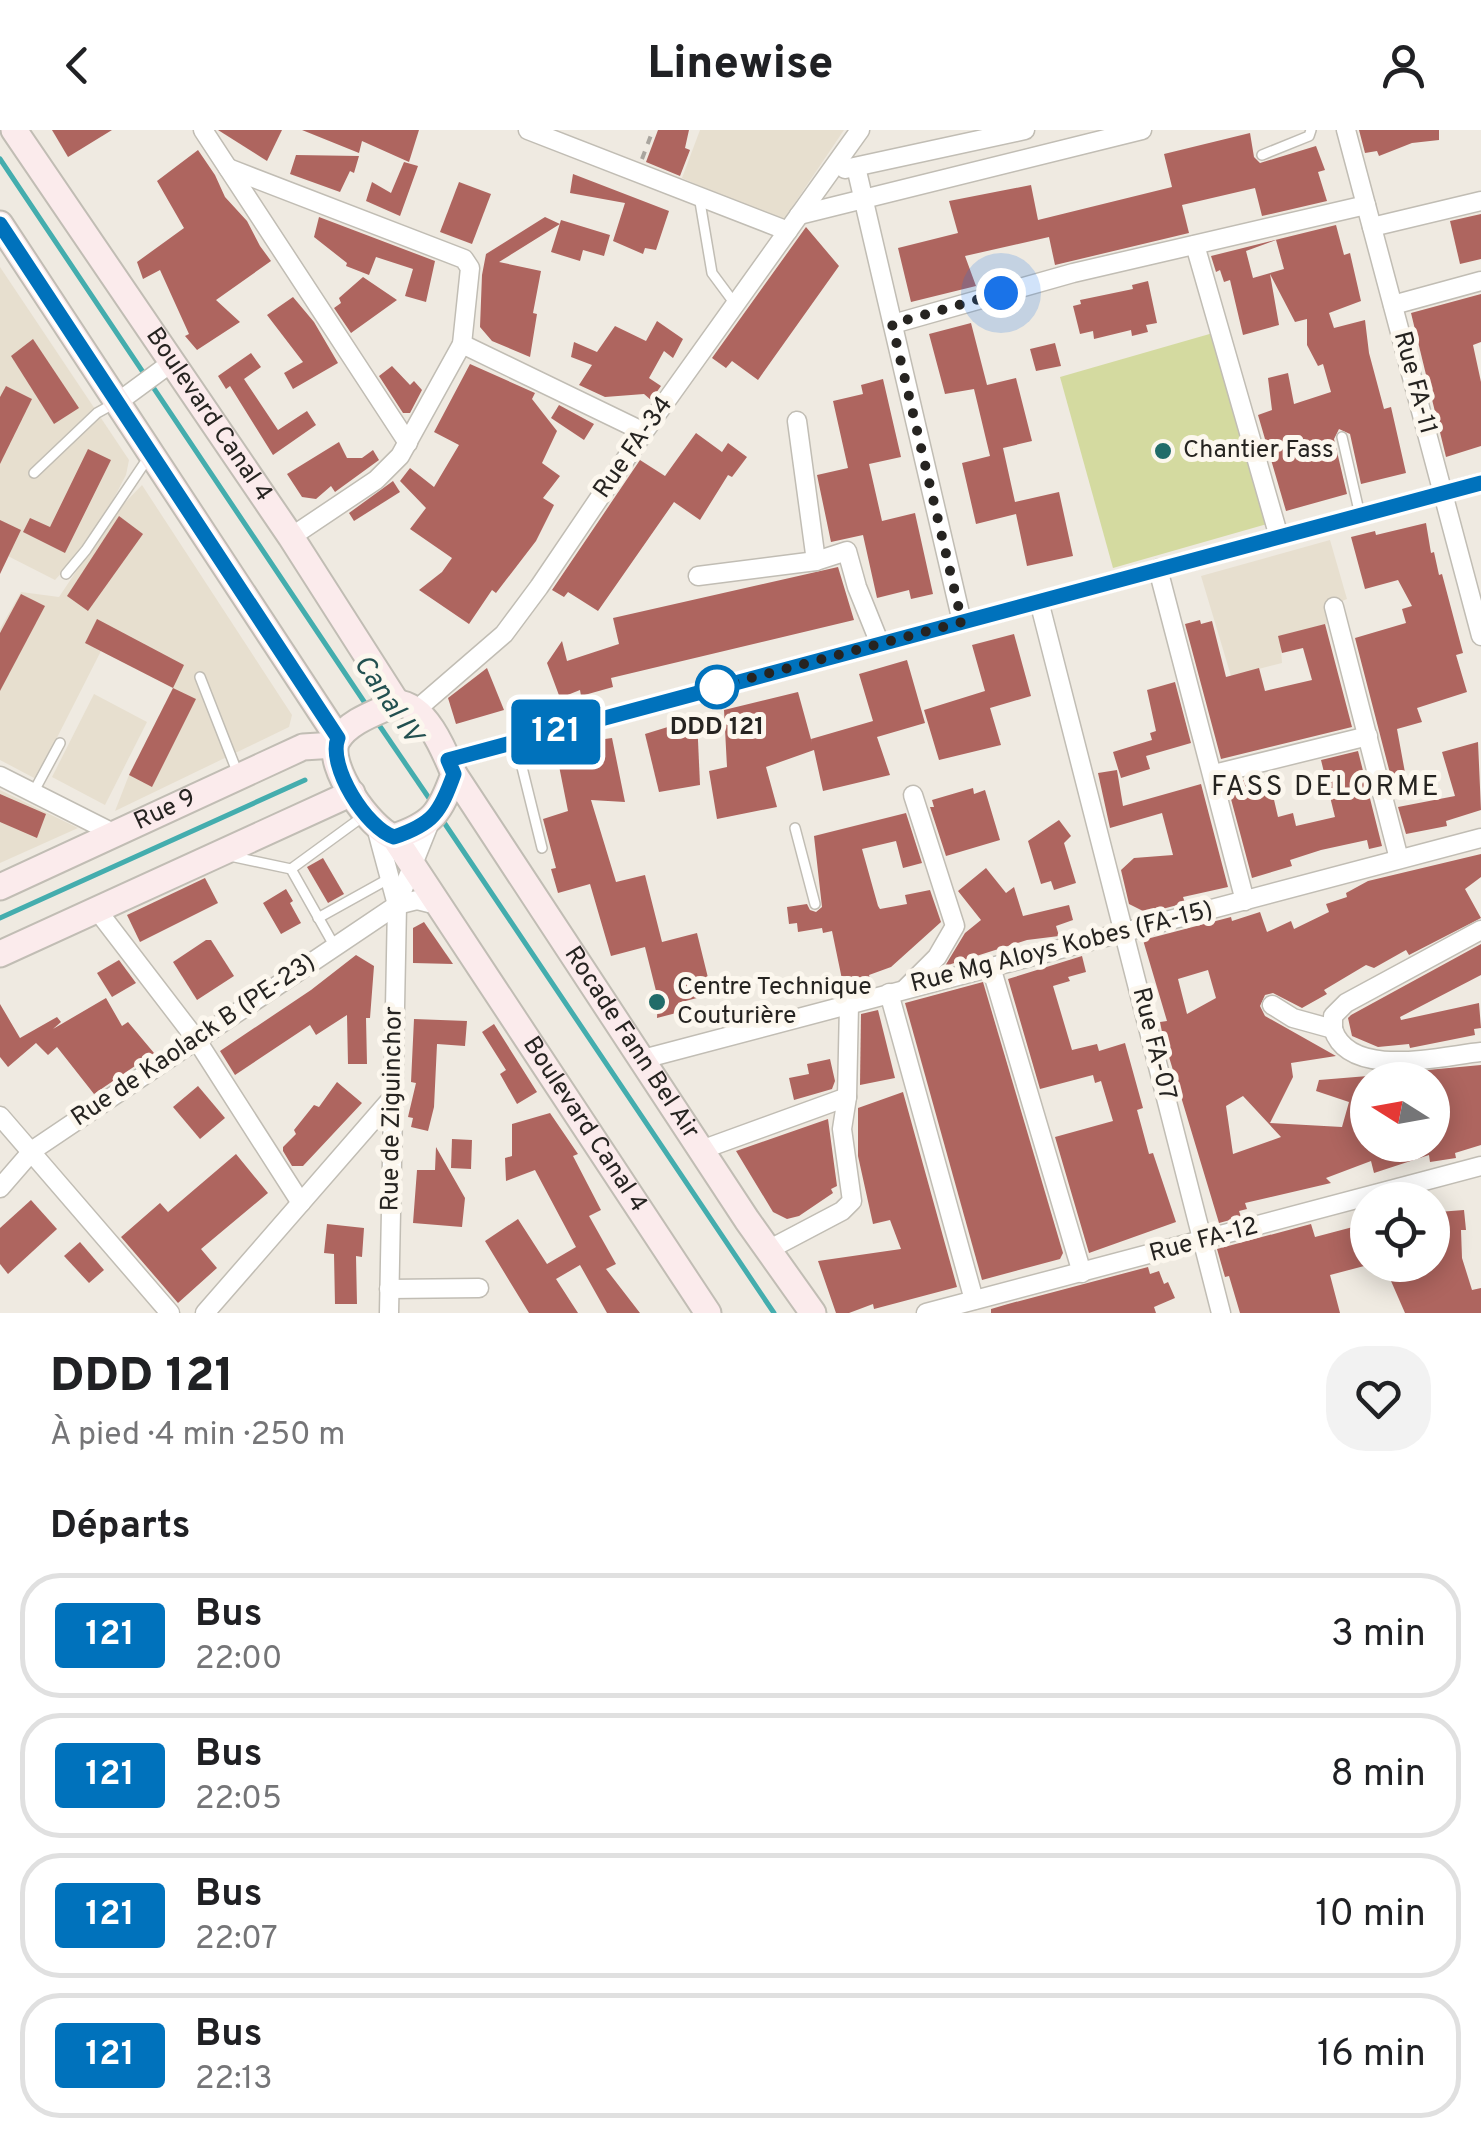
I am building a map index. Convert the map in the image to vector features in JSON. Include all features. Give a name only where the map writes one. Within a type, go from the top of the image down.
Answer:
[{"type":"main road","name":"Boulevard Canal 4","points":[[14,130],[407,706]]},
{"type":"main road","points":[[0,224],[337,742],[336,762],[372,818]]},
{"type":"main road","points":[[0,954],[223,854],[372,818],[430,822],[439,809],[451,767],[407,706],[352,726],[337,742]]},
{"type":"main road","name":"Rue 9","points":[[0,887],[304,746],[337,742]]},
{"type":"main road","name":"Rocade Fann Bel Air","points":[[451,767],[812,1313]]},
{"type":"main road","name":"Boulevard Canal 4","points":[[372,818],[401,871],[441,906],[708,1313]]},
{"type":"street","points":[[202,130],[408,443]]},
{"type":"street","points":[[528,130],[788,231]]},
{"type":"street","name":"Rue FA-34","points":[[407,706],[461,673],[504,634],[860,130]]},
{"type":"street","points":[[832,171],[1025,130]]},
{"type":"street","points":[[799,215],[864,202],[1142,130]]},
{"type":"street","name":"Rue FA-11","points":[[1346,130],[1481,636]]},
{"type":"street","points":[[856,167],[962,622]]},
{"type":"street","points":[[228,168],[469,262],[462,344],[408,443],[376,480],[290,537]]},
{"type":"street","points":[[1372,227],[1481,202]]},
{"type":"street","points":[[892,324],[1073,273],[1366,206]]},
{"type":"street","points":[[1195,245],[1278,537]]},
{"type":"street","points":[[1393,305],[1481,282]]},
{"type":"street","points":[[462,344],[644,432]]},
{"type":"street","points":[[118,402],[171,363]]},
{"type":"street","points":[[797,421],[816,561]]},
{"type":"street","points":[[451,767],[516,743],[1481,482]]},
{"type":"street","points":[[698,576],[816,561],[847,550],[857,588],[880,644]]},
{"type":"street","points":[[1158,569],[1246,901]]},
{"type":"street","name":"Rue FA-07","points":[[1039,601],[1222,1313]]},
{"type":"street","points":[[1334,607],[1399,859]]},
{"type":"street","points":[[1214,774],[1368,736]]},
{"type":"street","points":[[0,776],[115,834]]},
{"type":"street","points":[[913,795],[955,926],[937,956],[897,991],[974,1300]]},
{"type":"street","name":"Rue de Ziguinchor","points":[[389,1313],[397,904],[401,871],[430,822]]},
{"type":"street","name":"Rue Mg Aloys Kobes (FA-15)","points":[[643,1059],[1481,838]]},
{"type":"street","points":[[397,904],[417,900],[441,906]]},
{"type":"street","name":"Rue de Kaolack B (PE-23)","points":[[0,1188],[33,1150],[397,904]]},
{"type":"street","points":[[97,910],[196,1039],[301,1203]]},
{"type":"street","points":[[1481,930],[1346,1004],[1333,1016],[1337,1041],[1358,1056],[1382,1062],[1481,1052]]},
{"type":"street","points":[[991,967],[1082,1273]]},
{"type":"street","points":[[1272,1004],[1292,1018],[1333,1029]]},
{"type":"street","points":[[768,1250],[842,1212],[852,1201],[842,1129],[847,1097],[849,1005]]},
{"type":"street","points":[[205,1313],[394,1097]]},
{"type":"street","points":[[702,1150],[847,1097]]},
{"type":"street","points":[[0,1116],[170,1313]]},
{"type":"street","name":"Rue FA-12","points":[[926,1313],[1481,1166]]},
{"type":"street","points":[[390,1289],[479,1288]]},
{"type":"lane","points":[[1262,155],[1310,136],[1312,130]]},
{"type":"lane","points":[[699,196],[712,273],[735,304]]},
{"type":"lane","points":[[34,472],[97,412],[118,402]]},
{"type":"lane","points":[[1342,437],[1360,515]]},
{"type":"lane","points":[[66,574],[151,453]]},
{"type":"lane","points":[[200,677],[239,776]]},
{"type":"lane","points":[[33,792],[60,743]]},
{"type":"lane","points":[[516,743],[542,848]]},
{"type":"lane","points":[[223,854],[290,869],[372,818]]},
{"type":"lane","points":[[795,828],[815,904]]},
{"type":"lane","points":[[290,869],[335,947]]},
{"type":"lane","points":[[318,918],[401,871]]},
{"type":"path","points":[[637,172],[653,130]]},
{"type":"shaded area","points":[[700,130],[844,130],[782,222],[682,178]]},
{"type":"shaded area","points":[[0,267],[129,460],[126,475],[93,538],[55,580],[0,552]]},
{"type":"shaded area","points":[[142,485],[292,715],[289,727],[115,811],[173,688],[101,651],[36,779],[0,760],[0,629],[21,592],[59,597],[115,513]]},
{"type":"shaded area","points":[[1330,540],[1347,599],[1327,607],[1330,623],[1280,636],[1282,663],[1231,676],[1201,576]]},
{"type":"shaded area","points":[[94,694],[147,722],[105,805],[52,777]]},
{"type":"shaded area","points":[[0,790],[78,828],[0,863]]},
{"type":"green space","name":"Chantier Fass","points":[[1213,333],[1267,524],[1113,568],[1060,377]]},
{"type":"building","points":[[52,130],[112,130],[68,157]]},
{"type":"building","points":[[218,130],[282,130],[267,161]]},
{"type":"building","points":[[302,130],[419,130],[409,162],[362,141],[359,153]]},
{"type":"building","points":[[658,130],[689,130],[685,148],[690,150],[680,176],[646,162]]},
{"type":"building","points":[[1359,130],[1439,130],[1439,140],[1412,143],[1379,156],[1377,151],[1365,153]]},
{"type":"building","points":[[1250,133],[1254,157],[1260,163],[1316,146],[1325,170],[1318,172],[1327,201],[1262,216],[1255,188],[1182,205],[1189,233],[1055,265],[1049,237],[965,256],[976,286],[911,302],[898,248],[958,233],[949,201],[1031,185],[1038,220],[1172,187],[1164,154]]},
{"type":"building","points":[[198,150],[225,197],[247,221],[271,261],[216,300],[240,322],[197,350],[185,336],[189,334],[160,270],[143,279],[137,262],[184,228],[157,181]]},
{"type":"building","points":[[296,155],[359,156],[354,173],[350,171],[340,192],[290,174]]},
{"type":"building","points":[[404,162],[418,166],[400,216],[366,201],[372,182],[391,193]]},
{"type":"building","points":[[573,174],[669,211],[656,250],[645,248],[643,254],[613,241],[625,203],[570,193]]},
{"type":"building","points":[[459,182],[491,194],[472,244],[440,232]]},
{"type":"building","points":[[1481,214],[1481,259],[1460,264],[1450,221]]},
{"type":"building","points":[[319,217],[435,261],[426,302],[405,296],[413,269],[376,257],[369,275],[346,266],[314,237]]},
{"type":"building","points":[[545,217],[560,224],[499,262],[541,271],[530,357],[492,341],[480,327],[482,275],[486,254]]},
{"type":"building","points":[[561,220],[610,235],[604,256],[583,250],[580,261],[551,252]]},
{"type":"building","points":[[1336,225],[1344,255],[1350,253],[1361,301],[1329,313],[1334,328],[1365,320],[1384,409],[1391,407],[1406,473],[1361,484],[1350,434],[1339,429],[1334,439],[1347,494],[1286,511],[1258,415],[1272,410],[1268,378],[1288,373],[1294,404],[1331,392],[1323,364],[1318,366],[1307,345],[1307,319],[1295,322],[1270,274],[1279,325],[1243,335],[1230,280],[1224,282],[1220,270],[1216,272],[1211,256]],"holes":[[[1276,240],[1284,269],[1253,278],[1246,251]]]},
{"type":"building","points":[[806,227],[839,266],[758,380],[732,361],[726,368],[712,358]]},
{"type":"building","points":[[363,277],[397,300],[351,333],[334,308],[341,303],[339,298]]},
{"type":"building","points":[[1148,281],[1157,323],[1146,325],[1148,332],[1132,336],[1131,330],[1094,339],[1093,331],[1080,334],[1073,306],[1081,304],[1080,300],[1133,289],[1132,285]]},
{"type":"building","points":[[1481,294],[1481,342],[1473,345],[1481,382],[1481,446],[1446,457],[1411,313]]},
{"type":"building","points":[[293,297],[314,322],[338,363],[293,389],[284,373],[303,362],[267,315]]},
{"type":"building","points":[[657,321],[683,339],[673,358],[664,351],[649,378],[661,386],[651,400],[644,394],[605,397],[579,385],[592,365],[571,357],[574,342],[597,352],[615,326],[646,341]]},
{"type":"building","points":[[971,323],[987,385],[1016,378],[1032,441],[1003,448],[1015,502],[1059,492],[1073,556],[1027,566],[1016,514],[976,524],[962,463],[990,456],[974,389],[945,394],[929,334]]},
{"type":"building","points":[[33,339],[79,408],[54,424],[11,356]]},
{"type":"building","points":[[1055,343],[1061,366],[1036,371],[1030,349]]},
{"type":"building","points":[[251,353],[261,367],[244,379],[278,430],[307,411],[316,425],[273,455],[230,386],[226,389],[218,376]]},
{"type":"building","points":[[470,364],[535,393],[532,399],[557,431],[542,463],[560,476],[543,498],[554,505],[536,541],[496,593],[492,590],[469,624],[419,590],[442,572],[452,558],[410,529],[426,508],[400,481],[410,468],[434,487],[459,445],[434,432]]},
{"type":"building","points":[[392,366],[410,385],[414,381],[422,390],[410,413],[403,413],[379,376]]},
{"type":"building","points":[[883,379],[901,457],[869,464],[882,521],[915,513],[933,594],[911,599],[909,590],[877,598],[863,535],[831,542],[817,475],[848,468],[833,401],[863,394],[861,385]]},
{"type":"building","points":[[6,386],[32,399],[0,464],[0,397]]},
{"type":"building","points":[[559,405],[594,424],[584,440],[551,418]]},
{"type":"building","points":[[696,433],[722,452],[728,443],[747,457],[732,477],[728,475],[700,520],[674,502],[598,611],[568,592],[564,597],[552,590],[640,460],[665,476]]},
{"type":"building","points":[[339,442],[347,458],[362,458],[373,450],[379,460],[335,492],[331,486],[316,499],[302,497],[287,474]]},
{"type":"building","points":[[88,449],[111,460],[65,553],[23,532],[30,518],[50,527]]},
{"type":"building","points":[[393,481],[400,492],[354,521],[349,513]]},
{"type":"building","points":[[119,516],[143,534],[88,611],[67,596]]},
{"type":"building","points":[[0,520],[21,530],[0,574]]},
{"type":"building","points":[[1426,523],[1431,553],[1434,552],[1439,575],[1442,574],[1463,653],[1456,655],[1467,692],[1417,708],[1422,722],[1397,729],[1406,778],[1392,781],[1355,638],[1406,623],[1402,609],[1412,606],[1398,580],[1365,589],[1351,537]]},
{"type":"building","points":[[838,567],[854,620],[611,678],[613,687],[581,696],[580,690],[560,698],[547,663],[562,641],[567,661],[619,644],[613,618]]},
{"type":"building","points":[[21,594],[45,606],[0,691],[0,633]]},
{"type":"building","points":[[97,619],[184,665],[173,688],[85,643]]},
{"type":"building","points":[[1200,620],[1201,624],[1212,621],[1226,677],[1259,668],[1265,691],[1312,680],[1303,648],[1282,653],[1278,636],[1325,624],[1352,727],[1221,759],[1185,624]]},
{"type":"building","points":[[1014,634],[1031,696],[990,708],[1001,745],[939,760],[924,710],[985,691],[972,645]]},
{"type":"building","points":[[907,660],[925,723],[877,737],[890,775],[823,791],[814,750],[766,767],[777,807],[717,819],[709,771],[727,767],[724,710],[798,692],[812,743],[811,739],[873,721],[859,674]]},
{"type":"building","points":[[487,668],[504,710],[456,724],[448,698]]},
{"type":"building","points":[[1175,682],[1191,743],[1146,756],[1150,769],[1121,778],[1113,752],[1152,740],[1150,733],[1156,731],[1147,690]]},
{"type":"building","points":[[173,688],[196,699],[152,787],[129,775]]},
{"type":"building","points":[[697,718],[700,785],[659,792],[645,734]]},
{"type":"building","points":[[612,738],[625,802],[591,800],[616,882],[645,875],[662,942],[697,933],[712,994],[678,1003],[680,1012],[657,1018],[658,999],[645,947],[611,956],[590,884],[558,893],[551,869],[556,868],[543,819],[568,811],[555,746]]},
{"type":"building","points":[[1478,742],[1481,810],[1446,821],[1447,826],[1406,834],[1398,807],[1455,796],[1442,752]]},
{"type":"building","points":[[1358,751],[1382,846],[1369,849],[1367,840],[1321,850],[1290,860],[1292,866],[1252,878],[1227,784],[1268,774],[1278,817],[1293,813],[1296,826],[1335,817],[1321,760]]},
{"type":"building","points":[[1117,770],[1123,806],[1201,784],[1228,887],[1183,897],[1185,903],[1147,913],[1129,904],[1121,870],[1134,858],[1173,855],[1162,813],[1110,828],[1098,773]]},
{"type":"building","points":[[973,788],[974,794],[985,790],[1000,840],[946,856],[930,807],[934,807],[932,800]]},
{"type":"building","points":[[0,794],[46,814],[37,838],[0,822]]},
{"type":"building","points":[[906,813],[922,863],[903,868],[896,841],[862,849],[878,906],[880,909],[907,904],[905,895],[930,890],[941,922],[891,967],[869,975],[872,986],[862,988],[862,984],[844,989],[832,931],[823,933],[822,928],[798,932],[797,923],[789,924],[787,907],[807,904],[816,912],[822,907],[814,836]]},
{"type":"building","points":[[1059,820],[1071,836],[1064,843],[1076,883],[1054,890],[1051,881],[1041,884],[1028,841]]},
{"type":"building","points":[[1481,854],[1481,877],[1465,889],[1481,918],[1409,955],[1406,950],[1374,968],[1366,965],[1302,1008],[1273,993],[1265,995],[1260,1006],[1265,1016],[1336,1056],[1291,1063],[1293,1077],[1270,1123],[1342,1127],[1349,1102],[1316,1091],[1319,1080],[1350,1077],[1350,1162],[1368,1162],[1326,1178],[1331,1183],[1245,1203],[1247,1209],[1239,1211],[1241,1217],[1219,1223],[1163,1037],[1160,1022],[1167,1021],[1143,940],[1260,912],[1267,932],[1291,921],[1294,929],[1329,912],[1326,904],[1347,897],[1346,893],[1368,881]],"holes":[[[1208,970],[1216,998],[1187,1014],[1178,979]],[[1243,1096],[1281,1137],[1233,1154],[1226,1106]]]},
{"type":"building","points":[[323,858],[344,894],[328,903],[307,867]]},
{"type":"building","points":[[986,868],[1006,893],[1014,887],[1023,916],[1069,905],[1073,920],[1056,926],[1059,936],[1027,940],[945,966],[965,933],[981,920],[958,891]]},
{"type":"building","points":[[205,878],[218,903],[140,942],[127,915]]},
{"type":"building","points":[[286,889],[301,923],[281,934],[263,903]]},
{"type":"building","points":[[424,922],[453,964],[413,963],[413,928]]},
{"type":"building","points":[[211,940],[234,976],[197,1000],[173,962]]},
{"type":"building","points":[[1481,944],[1481,975],[1400,1017],[1401,1020],[1479,1003],[1481,1028],[1474,1029],[1475,1035],[1410,1048],[1409,1044],[1378,1047],[1352,1036],[1348,1018],[1351,1015]]},
{"type":"building","points":[[356,955],[374,966],[370,1018],[366,1018],[367,1064],[348,1064],[347,1015],[316,1035],[310,1025],[235,1075],[220,1051]]},
{"type":"building","points":[[1082,956],[1086,972],[1053,986],[1072,1050],[1097,1044],[1099,1051],[1125,1043],[1143,1108],[1137,1110],[1149,1154],[1153,1153],[1176,1222],[1089,1253],[1055,1137],[1113,1121],[1101,1081],[1095,1083],[1093,1075],[1040,1089],[1008,979]]},
{"type":"building","points":[[119,960],[136,983],[112,997],[97,973]]},
{"type":"building","points":[[983,982],[1063,1253],[1060,1259],[982,1280],[905,1003]]},
{"type":"building","points":[[106,998],[122,1026],[128,1022],[154,1053],[94,1094],[57,1047],[48,1055],[36,1043],[8,1067],[0,1057],[0,1004],[20,1038],[57,1017],[61,1022],[53,1029]]},
{"type":"building","points":[[878,1010],[895,1078],[860,1085],[861,1014]]},
{"type":"building","points":[[414,1019],[467,1021],[465,1046],[437,1044],[434,1107],[428,1131],[411,1127],[413,1118],[408,1117],[416,1083],[411,1082]]},
{"type":"building","points":[[494,1024],[537,1092],[517,1104],[500,1074],[506,1070],[482,1032]]},
{"type":"building","points":[[830,1059],[835,1081],[832,1089],[794,1100],[789,1078],[809,1074],[807,1064]]},
{"type":"building","points":[[1481,1065],[1481,1145],[1455,1153],[1456,1158],[1450,1159],[1450,1068]]},
{"type":"building","points":[[337,1082],[362,1103],[303,1166],[292,1166],[283,1147]]},
{"type":"building","points":[[198,1086],[225,1118],[200,1139],[173,1107]]},
{"type":"building","points":[[903,1092],[957,1287],[874,1309],[873,1304],[849,1313],[836,1313],[818,1261],[901,1249],[890,1220],[873,1224],[858,1156],[858,1108]]},
{"type":"building","points":[[550,1113],[578,1154],[573,1156],[601,1210],[589,1216],[616,1264],[606,1269],[640,1313],[607,1313],[580,1265],[556,1279],[578,1313],[529,1313],[485,1241],[518,1219],[547,1264],[576,1247],[535,1170],[506,1181],[505,1158],[512,1156],[512,1124]]},
{"type":"building","points":[[828,1119],[837,1186],[831,1189],[833,1193],[799,1216],[787,1219],[773,1212],[736,1151]]},
{"type":"building","points":[[452,1139],[472,1140],[471,1169],[451,1168]]},
{"type":"building","points":[[436,1147],[465,1198],[462,1227],[413,1223],[417,1170],[435,1170]]},
{"type":"building","points":[[236,1154],[268,1193],[201,1249],[217,1268],[178,1303],[121,1237],[160,1203],[168,1212]]},
{"type":"building","points":[[1371,1162],[1408,1162],[1374,1173]]},
{"type":"building","points":[[31,1200],[57,1229],[8,1274],[0,1264],[0,1228]]},
{"type":"building","points":[[1464,1210],[1462,1258],[1472,1290],[1481,1288],[1481,1313],[1405,1313],[1391,1282],[1450,1282],[1450,1211]]},
{"type":"building","points":[[327,1224],[364,1228],[362,1257],[356,1256],[357,1304],[335,1304],[334,1254],[324,1253]]},
{"type":"building","points":[[1311,1224],[1315,1237],[1350,1228],[1350,1270],[1330,1275],[1340,1313],[1240,1313],[1217,1249]]},
{"type":"building","points":[[80,1242],[104,1270],[89,1283],[64,1256]]},
{"type":"building","points":[[1148,1267],[1150,1274],[1159,1271],[1175,1298],[1154,1307],[1156,1313],[991,1313],[991,1309],[1008,1304]]},
{"type":"waterway","name":"Canal IV","points":[[0,159],[369,709]]},
{"type":"waterway","name":"Canal IV","points":[[377,722],[433,804]]},
{"type":"waterway","points":[[0,918],[305,780]]},
{"type":"waterway","name":"Canal IV","points":[[441,818],[774,1313]]},
{"type":"bus line","name":"121","points":[[0,224],[338,738],[336,762],[352,793],[376,828],[394,837],[430,822],[454,774],[448,760],[1481,483]]},
{"type":"place","name":"Chantier Fass","points":[[1163,451]]},
{"type":"place","name":"DDD 121","points":[[717,687]]},
{"type":"place","name":"Centre Technique Couturière","points":[[657,1002]]},
{"type":"district","name":"FASS DELORME","points":[[1326,788]]},
{"type":"route","points":[[717,687],[962,622],[892,324],[1001,293]]}]
